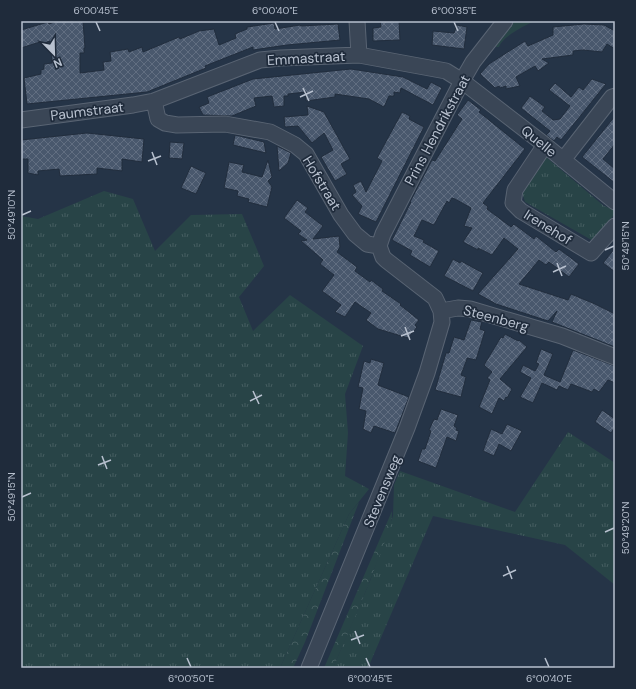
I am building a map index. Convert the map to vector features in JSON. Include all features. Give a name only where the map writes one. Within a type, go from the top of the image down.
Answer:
[{"type":"street","points":[[357,21],[359,55]]},
{"type":"street","name":"Prins Hendrikstraat","points":[[379,246],[383,234],[462,81],[473,62],[505,21]]},
{"type":"street","name":"Emmastraat","points":[[154,101],[260,60],[281,58],[359,55],[446,71],[462,81]]},
{"type":"street","name":"Quelle","points":[[462,81],[545,145],[615,202]]},
{"type":"street","points":[[563,160],[612,97],[615,96]]},
{"type":"street","name":"Paumstraat","points":[[21,120],[154,101]]},
{"type":"street","name":"Hofstraat","points":[[154,101],[158,119],[164,123],[178,125],[225,124],[270,132],[295,144],[306,154],[341,215],[356,234],[367,244],[379,246]]},
{"type":"street","name":"Irenehof","points":[[545,145],[515,190],[513,203],[521,211],[591,253],[615,226]]},
{"type":"street","points":[[379,246],[381,253],[386,260],[435,298],[441,311]]},
{"type":"street","name":"Steenberg","points":[[441,311],[458,308],[470,309],[562,336],[615,357]]},
{"type":"street","name":"Stevensweg","points":[[309,668],[409,423],[440,330],[442,322],[441,311]]},
{"type":"green space","points":[[513,21],[535,21],[514,32],[504,39],[499,47],[496,47],[495,44]]},
{"type":"green space","points":[[546,157],[604,206],[615,210],[615,217],[613,216],[595,242],[525,202],[522,192]]},
{"type":"green space","points":[[104,191],[133,199],[155,251],[191,215],[242,214],[264,266],[239,297],[253,331],[290,295],[363,346],[345,394],[348,433],[345,476],[369,489],[349,514],[280,668],[21,668],[21,216],[38,219]]},
{"type":"green space","points":[[568,432],[615,463],[615,585],[565,545],[433,516],[368,668],[333,668],[370,581],[393,516],[394,485],[400,471],[515,512]]},
{"type":"green space","points":[[359,502],[305,642],[293,668],[280,668],[349,514]]},
{"type":"green space","points":[[392,511],[388,534],[333,668],[324,668]]},
{"type":"building","points":[[57,21],[83,21],[85,48],[84,53],[80,53],[80,73],[104,70],[103,62],[111,61],[110,52],[128,49],[129,52],[142,47],[143,52],[179,37],[180,39],[199,31],[214,29],[219,45],[236,38],[235,34],[247,29],[247,27],[274,23],[275,29],[300,25],[338,24],[340,40],[253,50],[253,47],[205,66],[206,68],[147,92],[27,104],[24,78],[41,74],[41,70],[44,69],[44,64],[52,63],[50,41],[41,44],[40,42],[21,48],[21,30],[48,22],[49,24]]},
{"type":"building","points":[[380,21],[399,21],[400,40],[373,41],[373,28],[381,27]]},
{"type":"building","points":[[584,24],[604,25],[615,31],[615,49],[607,44],[602,52],[583,50],[573,51],[573,55],[542,59],[549,63],[538,71],[535,66],[516,77],[520,86],[506,89],[506,86],[500,88],[499,86],[495,88],[480,74],[489,64],[525,41],[528,46],[553,35],[553,27]]},
{"type":"building","points":[[457,25],[467,27],[464,49],[432,45],[433,31],[454,33]]},
{"type":"building","points":[[351,69],[403,77],[427,89],[431,82],[442,88],[433,105],[401,88],[400,93],[394,92],[394,96],[389,96],[384,107],[369,99],[335,94],[335,97],[306,101],[306,92],[288,94],[288,96],[284,96],[284,106],[274,107],[272,96],[254,98],[256,106],[232,116],[203,115],[199,107],[209,103],[207,97],[253,79]]},
{"type":"building","points":[[592,79],[606,84],[561,140],[557,137],[554,141],[546,135],[550,131],[521,108],[530,96],[545,107],[542,111],[553,120],[560,119],[570,106],[549,90],[555,83],[571,97],[579,87],[583,90]]},
{"type":"building","points":[[468,100],[481,110],[479,112],[525,149],[483,203],[488,207],[487,209],[511,227],[514,224],[534,239],[536,236],[556,252],[559,249],[579,264],[569,277],[549,262],[546,265],[539,260],[519,284],[568,300],[571,294],[615,314],[615,347],[552,322],[557,311],[548,321],[496,304],[478,294],[518,249],[504,238],[492,255],[463,242],[472,228],[464,226],[471,208],[455,199],[452,198],[449,203],[447,201],[434,225],[422,220],[414,236],[424,240],[423,242],[439,251],[430,267],[410,255],[412,251],[392,240],[432,160],[435,161],[462,119],[457,115]]},
{"type":"building","points":[[307,106],[324,112],[350,159],[341,164],[347,174],[335,181],[321,157],[333,150],[324,133],[312,143],[298,126],[285,127],[284,117],[308,115]]},
{"type":"building","points":[[402,112],[410,116],[409,119],[424,127],[376,222],[358,214],[362,206],[352,195],[356,192],[353,185],[361,181],[366,192],[382,161],[377,158]]},
{"type":"building","points":[[615,116],[615,144],[603,159],[615,169],[615,183],[582,157]]},
{"type":"building","points":[[87,133],[144,139],[142,162],[122,159],[122,171],[97,168],[97,174],[60,176],[59,169],[38,171],[38,175],[28,173],[28,159],[21,159],[21,140]]},
{"type":"building","points":[[235,135],[264,142],[266,153],[233,145]]},
{"type":"building","points":[[170,142],[184,143],[182,159],[169,158]]},
{"type":"building","points":[[277,146],[291,153],[288,163],[279,171]]},
{"type":"building","points":[[268,160],[272,177],[268,181],[272,187],[267,207],[248,202],[249,199],[237,196],[238,191],[224,188],[229,162],[244,165],[242,172],[262,177]]},
{"type":"building","points":[[191,166],[206,173],[196,194],[181,188]]},
{"type":"building","points":[[297,200],[308,208],[305,212],[323,226],[313,239],[339,236],[340,247],[337,252],[357,267],[355,271],[383,289],[382,291],[401,304],[400,305],[419,320],[415,325],[417,327],[408,338],[378,329],[366,320],[371,313],[355,302],[345,317],[335,312],[341,305],[322,291],[334,275],[320,264],[323,260],[301,241],[307,240],[298,234],[301,231],[284,218]]},
{"type":"building","points":[[615,248],[615,272],[603,263]]},
{"type":"building","points":[[453,259],[460,263],[461,261],[483,273],[473,291],[444,276]]},
{"type":"building","points":[[471,320],[482,322],[480,329],[485,331],[476,360],[467,358],[461,375],[466,377],[461,397],[435,390],[446,353],[449,353],[454,337],[464,340]]},
{"type":"building","points":[[505,334],[518,341],[519,340],[527,347],[500,379],[512,389],[504,401],[499,398],[492,414],[479,407],[490,380],[487,378],[492,372],[484,365],[501,337],[503,338]]},
{"type":"building","points":[[541,349],[553,354],[544,375],[560,382],[573,350],[615,366],[615,383],[608,380],[599,392],[594,389],[592,392],[571,384],[568,390],[559,386],[557,390],[542,383],[533,403],[520,397],[531,378],[520,372],[523,365],[535,371],[539,364],[536,363]]},
{"type":"building","points":[[371,359],[384,363],[378,385],[409,397],[395,433],[374,426],[371,433],[363,429],[366,411],[359,409],[363,388],[358,387],[364,361],[370,363]]},
{"type":"building","points":[[441,409],[458,415],[454,426],[457,428],[456,430],[459,431],[456,441],[447,437],[436,468],[418,461],[422,449],[425,449],[431,431],[429,430],[434,419],[437,420]]},
{"type":"building","points":[[602,410],[615,419],[615,427],[611,433],[595,422]]},
{"type":"building","points":[[507,424],[522,431],[511,451],[499,444],[494,456],[483,451],[491,429],[502,434]]}]
